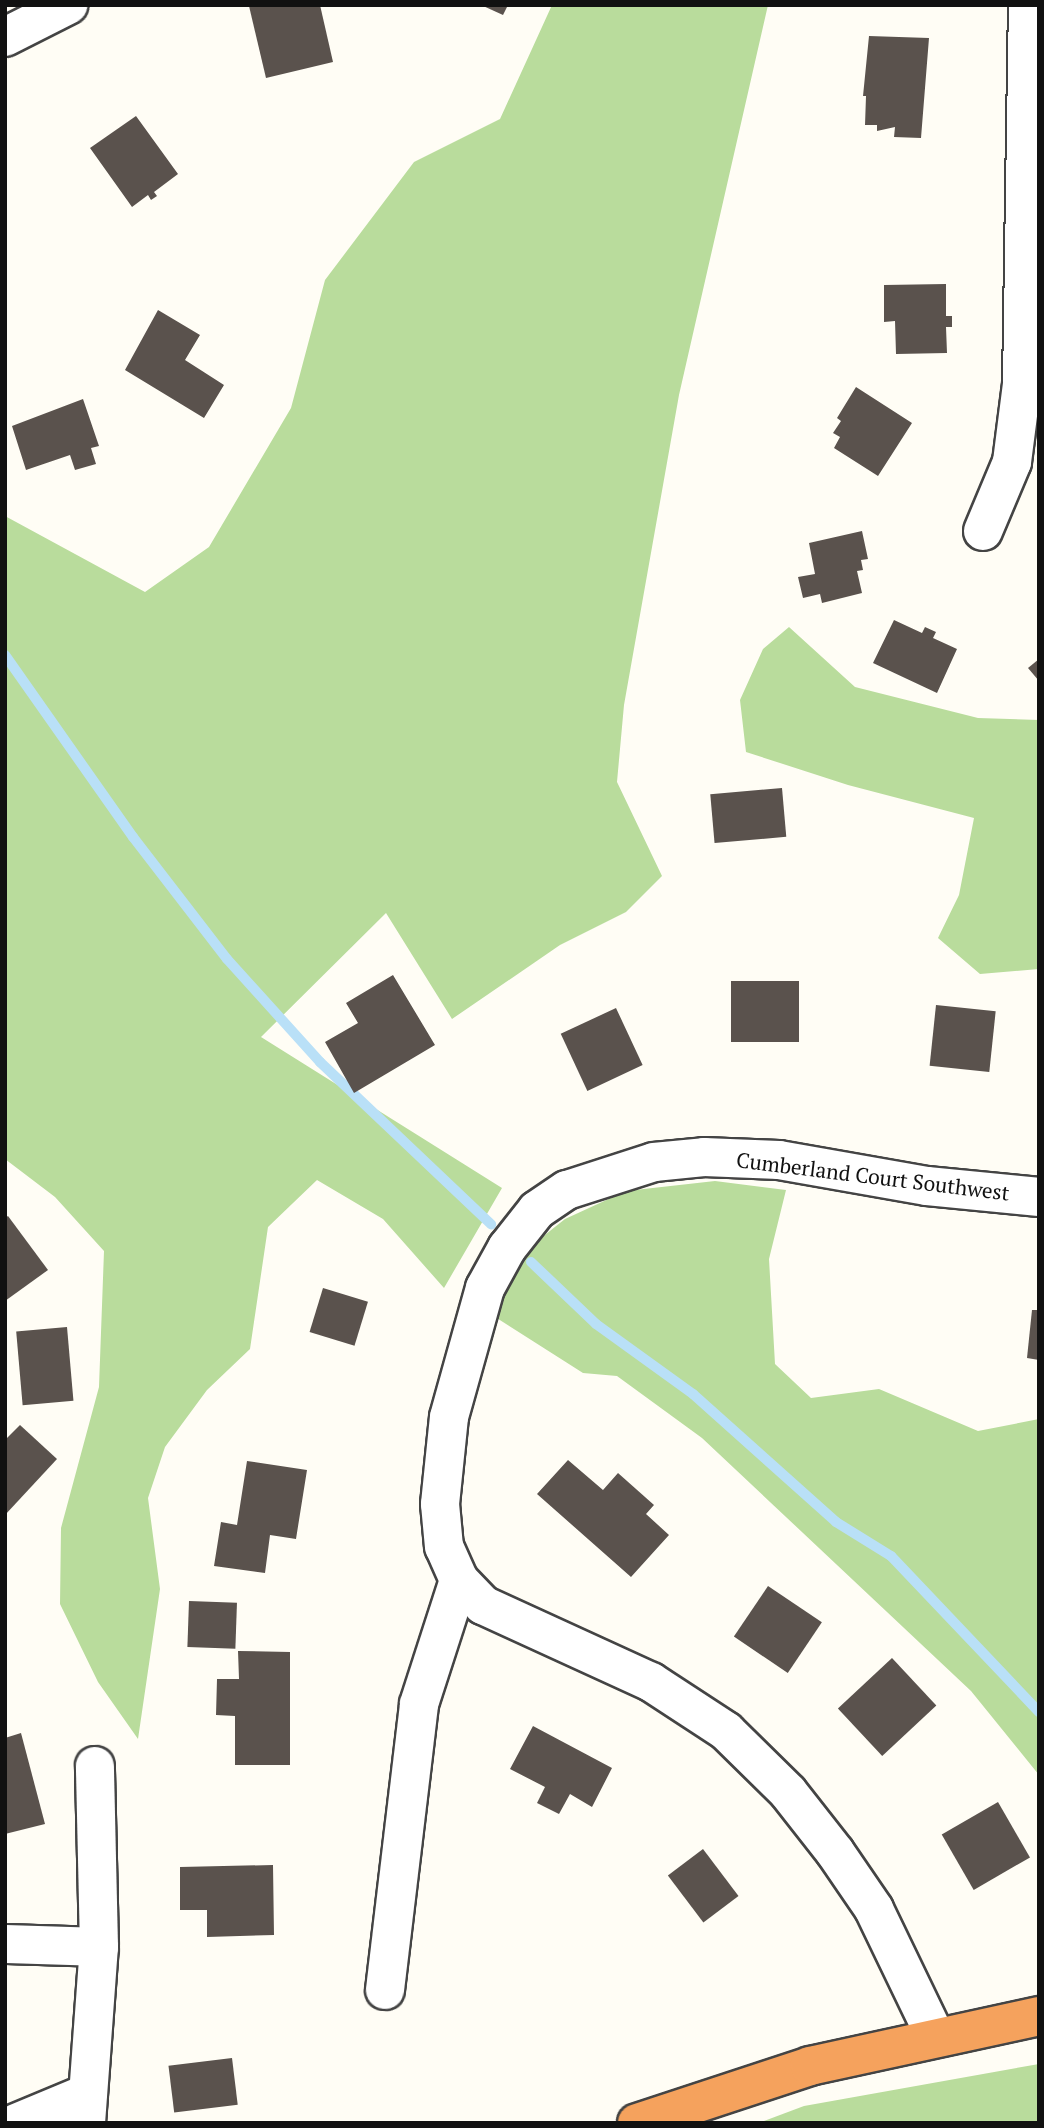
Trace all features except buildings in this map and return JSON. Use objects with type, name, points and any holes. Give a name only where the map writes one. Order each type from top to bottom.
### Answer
[{"type":"highway","points":[[637,2123],[810,2066],[1039,2017]]},
{"type":"street","points":[[5,37],[68,5]]},
{"type":"street","points":[[984,531],[1012,462],[1022,384],[1028,5]]},
{"type":"street","name":"Cumberland Court Southwest","points":[[936,2038],[874,1909],[835,1852],[788,1792],[726,1731],[651,1682],[483,1605],[459,1580],[444,1547],[440,1504],[449,1418],[485,1288],[507,1248],[537,1210],[567,1189],[654,1162],[704,1157],[779,1160],[928,1186],[1039,1197]]},
{"type":"street","points":[[385,1990],[419,1704],[459,1580]]},
{"type":"street","points":[[16,2123],[87,2108],[99,1947],[95,1766]]},
{"type":"street","points":[[5,1944],[99,1947]]},
{"type":"green space","points":[[552,5],[768,5],[679,395],[624,705],[617,782],[662,876],[626,912],[560,945],[452,1019],[386,913],[261,1037],[502,1188],[444,1288],[383,1219],[317,1180],[268,1227],[250,1349],[207,1390],[165,1447],[148,1498],[160,1589],[138,1739],[98,1682],[60,1604],[61,1528],[99,1387],[104,1251],[55,1197],[5,1159],[5,516],[145,592],[209,547],[291,408],[325,280],[414,162],[500,119]]},
{"type":"green space","points":[[789,627],[855,687],[978,718],[1039,720],[1039,969],[980,974],[938,938],[959,895],[974,818],[848,785],[746,752],[740,700],[763,649]]},
{"type":"green space","points":[[715,1181],[786,1190],[769,1259],[775,1364],[811,1398],[879,1389],[978,1431],[1039,1419],[1039,1775],[971,1691],[702,1438],[617,1376],[583,1373],[492,1315],[505,1280],[536,1242],[565,1219],[626,1191]]},
{"type":"green space","points":[[1039,2064],[1039,2123],[759,2123],[804,2106]]},
{"type":"waterway","points":[[5,655],[133,837],[227,959],[320,1062],[491,1224]]},
{"type":"waterway","points":[[531,1262],[596,1324],[693,1394],[836,1522],[891,1556],[1039,1712]]}]
